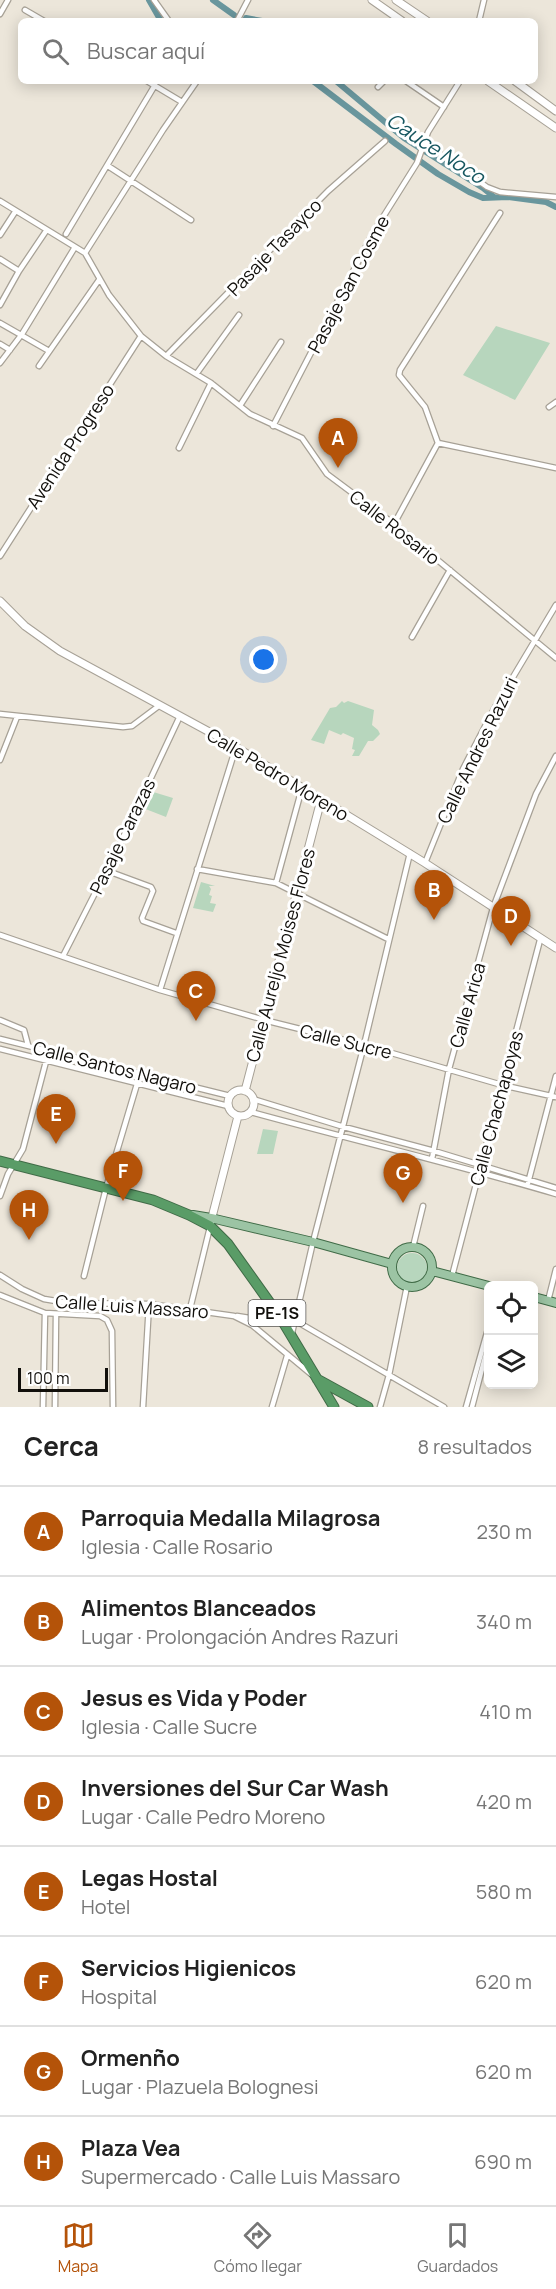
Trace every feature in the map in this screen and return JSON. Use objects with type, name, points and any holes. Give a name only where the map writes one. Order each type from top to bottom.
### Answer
[{"type":"highway","name":"PE-1S","points":[[0,1161],[153,1200],[210,1222],[284,1324],[334,1407]]},
{"type":"highway","points":[[319,1383],[356,1407]]},
{"type":"highway","points":[[319,1383],[368,1407]]},
{"type":"main road","points":[[372,0],[398,18]]},
{"type":"main road","points":[[399,1],[424,18]]},
{"type":"main road","points":[[493,84],[556,128]]},
{"type":"main road","points":[[519,84],[556,111]]},
{"type":"main road","name":"Calle Pedro Moreno","points":[[0,601],[25,626],[60,651],[236,747],[330,807],[410,854],[540,940],[556,948]]},
{"type":"main road","name":"Calle Aureljo Moises Flores","points":[[245,1091],[321,800]]},
{"type":"main road","points":[[316,820],[330,807]]},
{"type":"main road","points":[[236,1091],[245,1091],[253,1100],[251,1112],[238,1116],[232,1113],[228,1106],[230,1096],[236,1091]]},
{"type":"main road","points":[[238,1116],[210,1222],[313,1242],[392,1264]]},
{"type":"main road","points":[[413,1247],[424,1251],[432,1265],[430,1277],[420,1286],[407,1286],[397,1280],[392,1264],[394,1258],[402,1250],[413,1247]]},
{"type":"main road","points":[[432,1271],[484,1285]]},
{"type":"street","points":[[0,14],[8,0]]},
{"type":"street","points":[[154,0],[167,18]]},
{"type":"street","points":[[239,18],[248,0]]},
{"type":"street","points":[[480,18],[484,0]]},
{"type":"street","points":[[392,14],[399,1]]},
{"type":"street","points":[[25,10],[39,18]]},
{"type":"street","points":[[152,84],[182,102]]},
{"type":"street","points":[[0,201],[85,253],[195,84]]},
{"type":"street","points":[[378,87],[381,84]]},
{"type":"street","points":[[410,84],[444,107]]},
{"type":"street","name":"Pasaje San Cosme","points":[[273,426],[373,233],[417,163],[428,132],[458,84]]},
{"type":"street","points":[[66,234],[155,86]]},
{"type":"street","name":"Pasaje Tasayco","points":[[166,356],[328,191],[385,141]]},
{"type":"street","points":[[424,146],[487,187],[500,192],[556,197]]},
{"type":"street","points":[[108,166],[191,220]]},
{"type":"street","points":[[0,235],[15,212]]},
{"type":"street","points":[[394,524],[438,443],[425,407],[399,375],[400,370],[500,213]]},
{"type":"street","points":[[0,305],[19,271],[46,231]]},
{"type":"street","points":[[0,363],[22,334],[75,247]]},
{"type":"street","name":"Calle Rosario","points":[[85,253],[99,280],[141,336],[166,356],[241,404],[250,414],[302,438],[327,474],[394,524],[556,658]]},
{"type":"street","points":[[0,259],[19,271]]},
{"type":"street","points":[[39,366],[99,280]]},
{"type":"street","points":[[197,374],[239,315]]},
{"type":"street","points":[[0,323],[49,351]]},
{"type":"street","name":"Avenida Progreso","points":[[0,556],[141,336]]},
{"type":"street","points":[[241,404],[281,342]]},
{"type":"street","points":[[0,344],[10,350]]},
{"type":"street","points":[[179,448],[211,383]]},
{"type":"street","points":[[549,407],[556,402]]},
{"type":"street","points":[[438,443],[556,468]]},
{"type":"street","points":[[412,636],[450,570]]},
{"type":"street","name":"Calle Andres Razuri","points":[[424,863],[468,759],[494,709],[556,605]]},
{"type":"street","points":[[0,714],[123,727],[132,726],[160,705]]},
{"type":"street","name":"Pasaje Carazas","points":[[63,956],[118,848],[180,716]]},
{"type":"street","points":[[0,760],[17,717]]},
{"type":"street","points":[[160,990],[236,747]]},
{"type":"street","name":"Calle Arica","points":[[432,1159],[461,1018],[493,908],[536,794],[556,756]]},
{"type":"street","points":[[276,883],[302,788]]},
{"type":"street","points":[[291,1336],[410,854]]},
{"type":"street","points":[[197,869],[276,883],[388,939]]},
{"type":"street","points":[[105,870],[151,887],[153,891],[142,918],[143,921],[176,933]]},
{"type":"street","name":"Calle Sucre","points":[[0,935],[160,990],[502,1085],[554,1097]]},
{"type":"street","name":"Calle Chachapoyas","points":[[452,1276],[540,940]]},
{"type":"street","points":[[0,1020],[24,1030],[28,1046]]},
{"type":"street","name":"Calle Santos Nagaro","points":[[0,1039],[230,1096]]},
{"type":"street","name":"Calle Santos Nagaro","points":[[0,1049],[228,1106]]},
{"type":"street","points":[[0,1196],[22,1149],[49,1050]]},
{"type":"street","points":[[84,1276],[106,1188],[140,1074]]},
{"type":"street","points":[[528,1183],[554,1097],[556,1076]]},
{"type":"street","points":[[253,1100],[434,1150],[481,1165],[556,1194]]},
{"type":"street","points":[[251,1112],[341,1137],[556,1188]]},
{"type":"street","points":[[413,1247],[423,1206]]},
{"type":"street","points":[[190,1309],[210,1222]]},
{"type":"street","points":[[552,1302],[556,1269]]},
{"type":"street","name":"Calle Luis Massaro","points":[[0,1275],[44,1299],[68,1303],[149,1304],[284,1324]]},
{"type":"street","points":[[380,1407],[389,1375],[407,1286]]},
{"type":"street","points":[[0,1295],[45,1313],[100,1316],[107,1320],[112,1331],[113,1407]]},
{"type":"street","points":[[143,1407],[149,1304]]},
{"type":"street","points":[[43,1407],[45,1313]]},
{"type":"street","points":[[55,1407],[56,1314]]},
{"type":"street","name":"Calle Luis Massaro","points":[[234,1316],[252,1325],[319,1383]]},
{"type":"street","points":[[296,1321],[444,1407]]},
{"type":"street","points":[[466,1407],[487,1335]]},
{"type":"street","points":[[272,1407],[287,1356]]},
{"type":"street","points":[[472,1407],[484,1364]]},
{"type":"green space","points":[[496,326],[550,343],[515,400],[463,375]]},
{"type":"green space","points":[[342,701],[374,710],[372,725],[380,734],[373,741],[368,741],[359,756],[352,756],[355,750],[352,749],[354,738],[343,733],[341,735],[329,730],[324,744],[311,740],[330,708],[336,707]]},
{"type":"green space","points":[[150,791],[173,798],[166,817],[143,808]]},
{"type":"green space","points":[[201,882],[215,886],[209,886],[211,889],[209,895],[212,896],[210,903],[216,904],[213,912],[193,908]]},
{"type":"green space","points":[[263,1129],[278,1131],[273,1154],[257,1154]]},
{"type":"green space","points":[[412,1253],[423,1257],[427,1268],[423,1279],[412,1283],[401,1279],[397,1268],[401,1257]]},
{"type":"waterway","name":"Cauce Noco","points":[[149,0],[159,18]]},
{"type":"waterway","points":[[213,0],[234,15]]},
{"type":"waterway","name":"Cauce Noco","points":[[317,84],[438,174],[469,192],[483,198],[508,197],[546,202],[556,207]]},
{"type":"waterway","points":[[340,84],[404,138],[494,197]]},
{"type":"place","name":"Parroquia Medalla Milagrosa","points":[[338,468]]},
{"type":"place","name":"Alimentos Blanceados","points":[[434,920]]},
{"type":"place","name":"Inversiones del Sur Car Wash","points":[[511,946]]},
{"type":"place","name":"Jesus es Vida y Poder","points":[[196,1021]]},
{"type":"place","name":"Legas Hostal","points":[[56,1144]]},
{"type":"place","name":"Servicios Higienicos","points":[[123,1201]]},
{"type":"place","name":"Ormenño","points":[[403,1203]]},
{"type":"place","name":"Plaza Vea","points":[[29,1240]]}]
